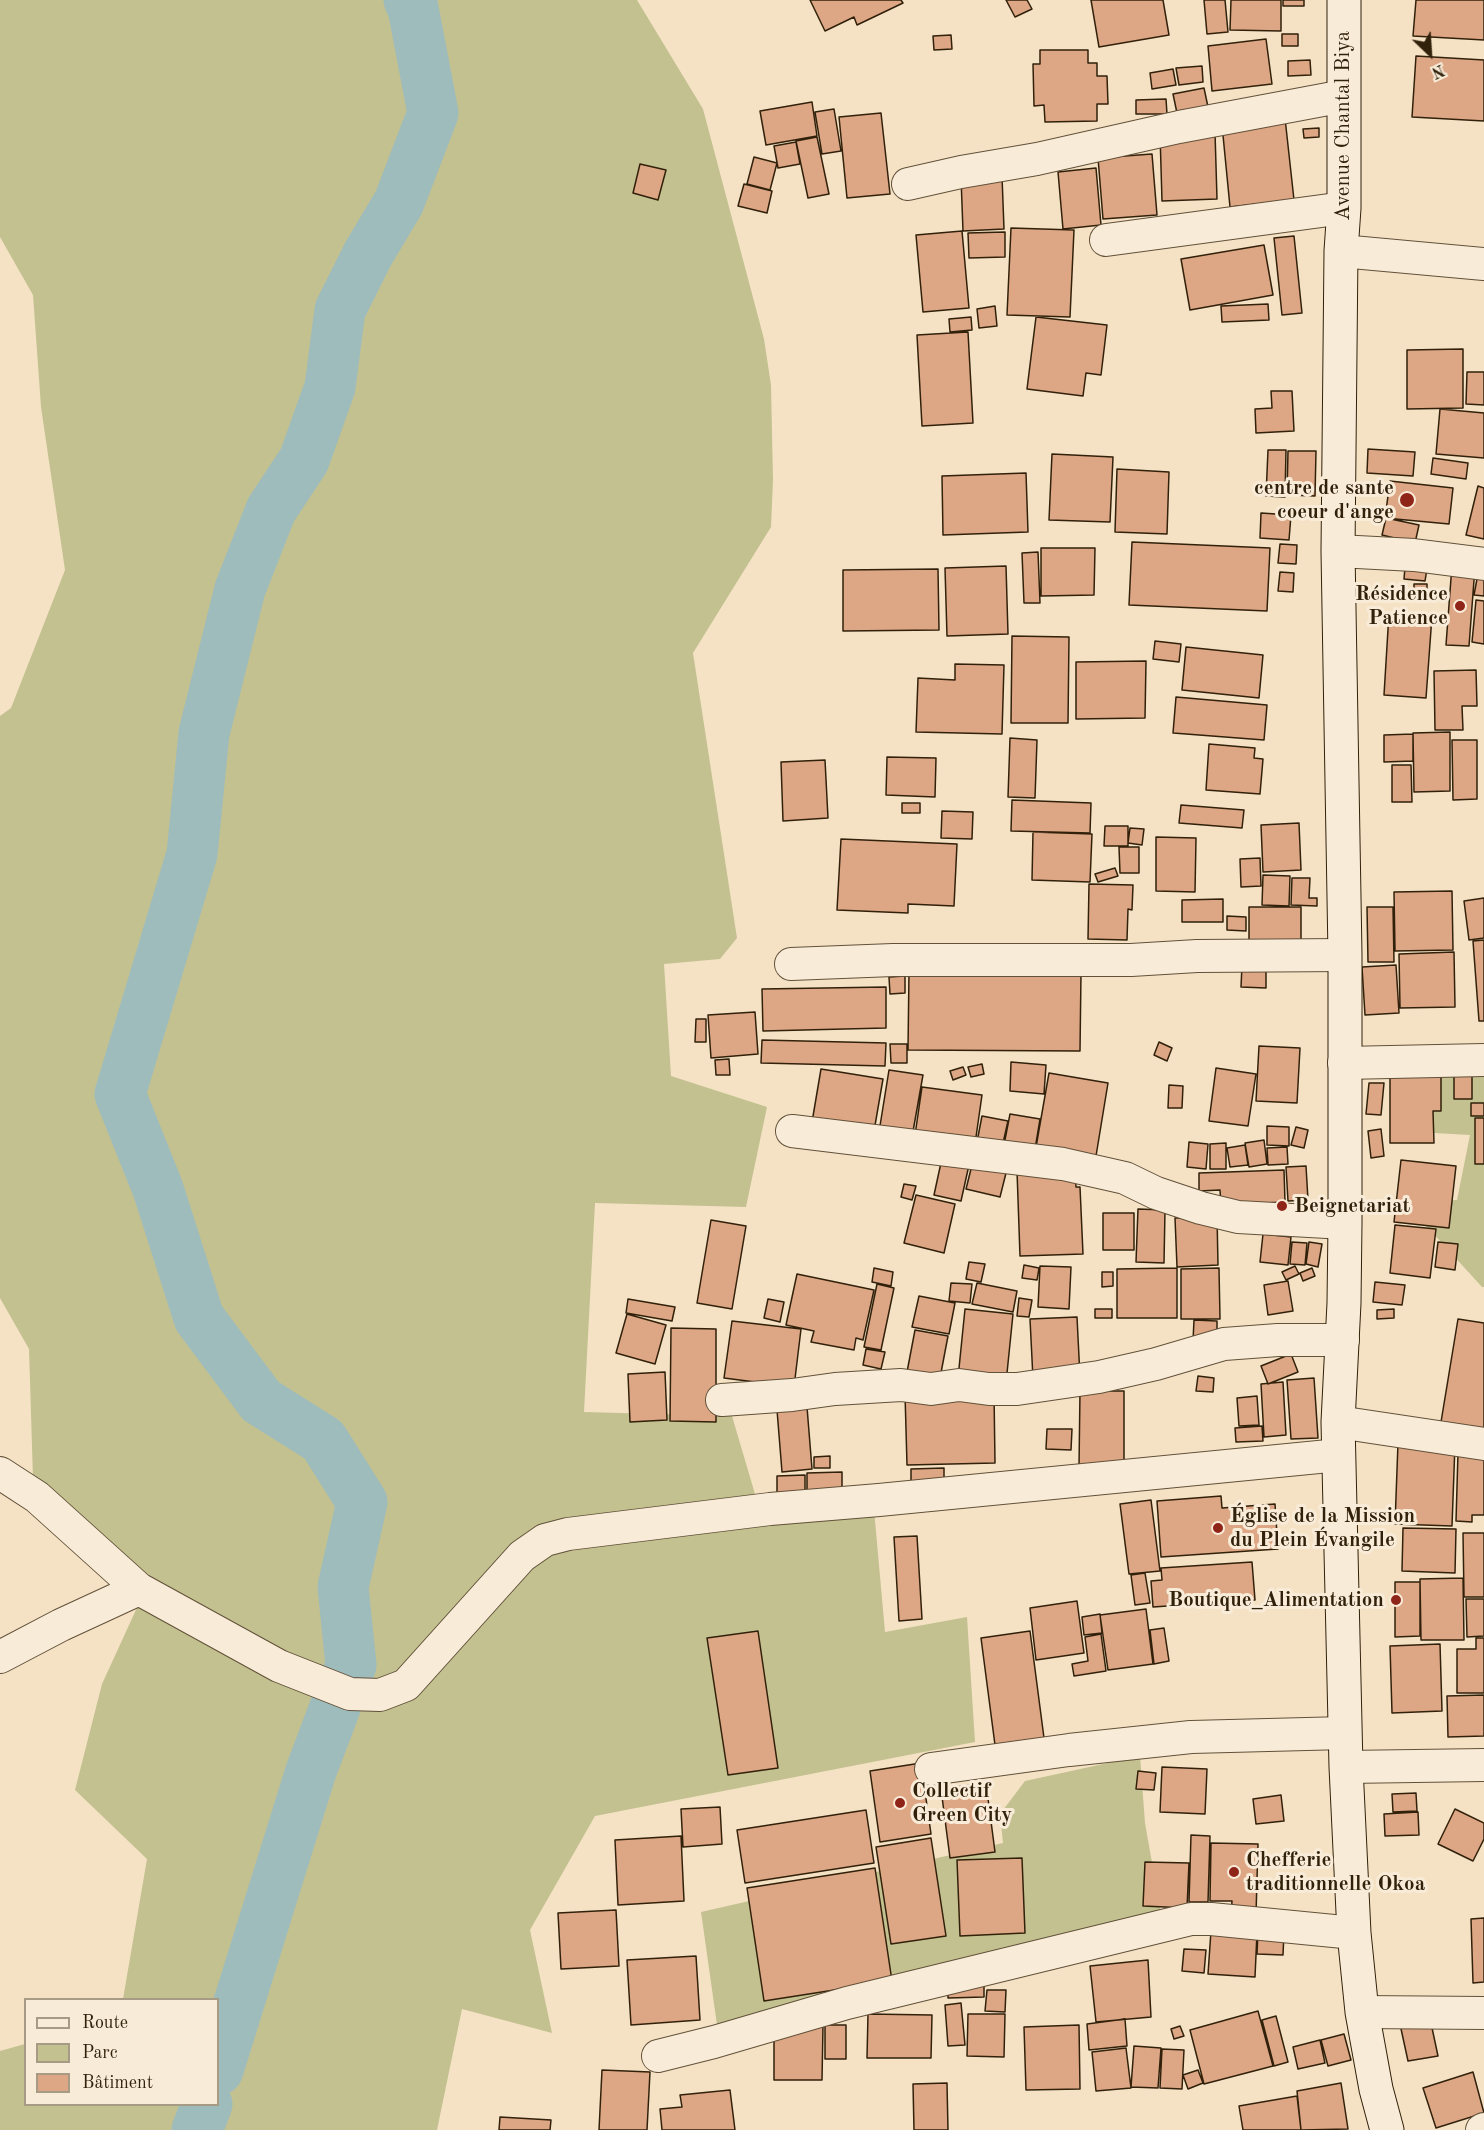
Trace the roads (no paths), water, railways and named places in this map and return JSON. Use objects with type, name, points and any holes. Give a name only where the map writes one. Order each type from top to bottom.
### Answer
[{"type":"main road","name":"Avenue Chantal Biya","points":[[1344,0],[1344,208],[1341,251],[1338,551],[1345,955],[1345,1223],[1343,1340],[1338,1422],[1346,1767],[1354,1933],[1362,2012],[1376,2089],[1387,2130]]},
{"type":"street","points":[[908,184],[1037,159],[1179,127],[1344,96]]},
{"type":"street","points":[[1106,240],[1344,208]]},
{"type":"street","points":[[1341,251],[1484,264]]},
{"type":"street","points":[[1338,551],[1414,555],[1484,564]]},
{"type":"street","points":[[791,964],[893,960],[1131,960],[1197,956],[1345,955]]},
{"type":"street","points":[[1344,1063],[1484,1060]]},
{"type":"street","points":[[792,1131],[1063,1164],[1125,1178],[1156,1193],[1201,1208],[1239,1217],[1345,1223]]},
{"type":"street","points":[[722,1400],[901,1385],[931,1389],[959,1385],[989,1389],[1017,1389],[1099,1377],[1156,1364],[1224,1344],[1278,1340],[1343,1340]]},
{"type":"street","points":[[1338,1422],[1484,1444]]},
{"type":"street","points":[[0,1473],[37,1497],[139,1589],[279,1666],[350,1694],[380,1695],[406,1685],[522,1556],[545,1540],[568,1534],[770,1509],[1339,1455]]},
{"type":"street","points":[[0,1658],[61,1625],[139,1589]]},
{"type":"street","points":[[931,1769],[1069,1750],[1191,1737],[1345,1732]]},
{"type":"street","points":[[1346,1767],[1484,1765]]},
{"type":"street","points":[[658,2056],[847,2003],[1191,1919],[1354,1933]]},
{"type":"street","points":[[1362,2012],[1484,2013]]},
{"type":"waterway","points":[[219,2067],[311,1771],[351,1665],[343,1587],[362,1502],[323,1440],[261,1401],[199,1318],[158,1189],[120,1094],[192,854],[204,733],[240,589],[271,510],[304,460],[330,387],[340,310],[368,254],[399,202],[433,113],[413,8],[409,0]]},
{"type":"waterway","points":[[197,2130],[206,2106]]},
{"type":"place","name":"centre de sante coeur d'ange","points":[[1407,500]]},
{"type":"place","name":"Résidence Patience","points":[[1460,606]]},
{"type":"place","name":"Beignetariat","points":[[1282,1206]]},
{"type":"place","name":"Église de la Mission du Plein Évangile","points":[[1218,1528]]},
{"type":"place","name":"Boutique_Alimentation","points":[[1396,1600]]},
{"type":"place","name":"Collectif Green City","points":[[900,1803]]},
{"type":"place","name":"Chefferie traditionnelle Okoa","points":[[1234,1872]]}]
